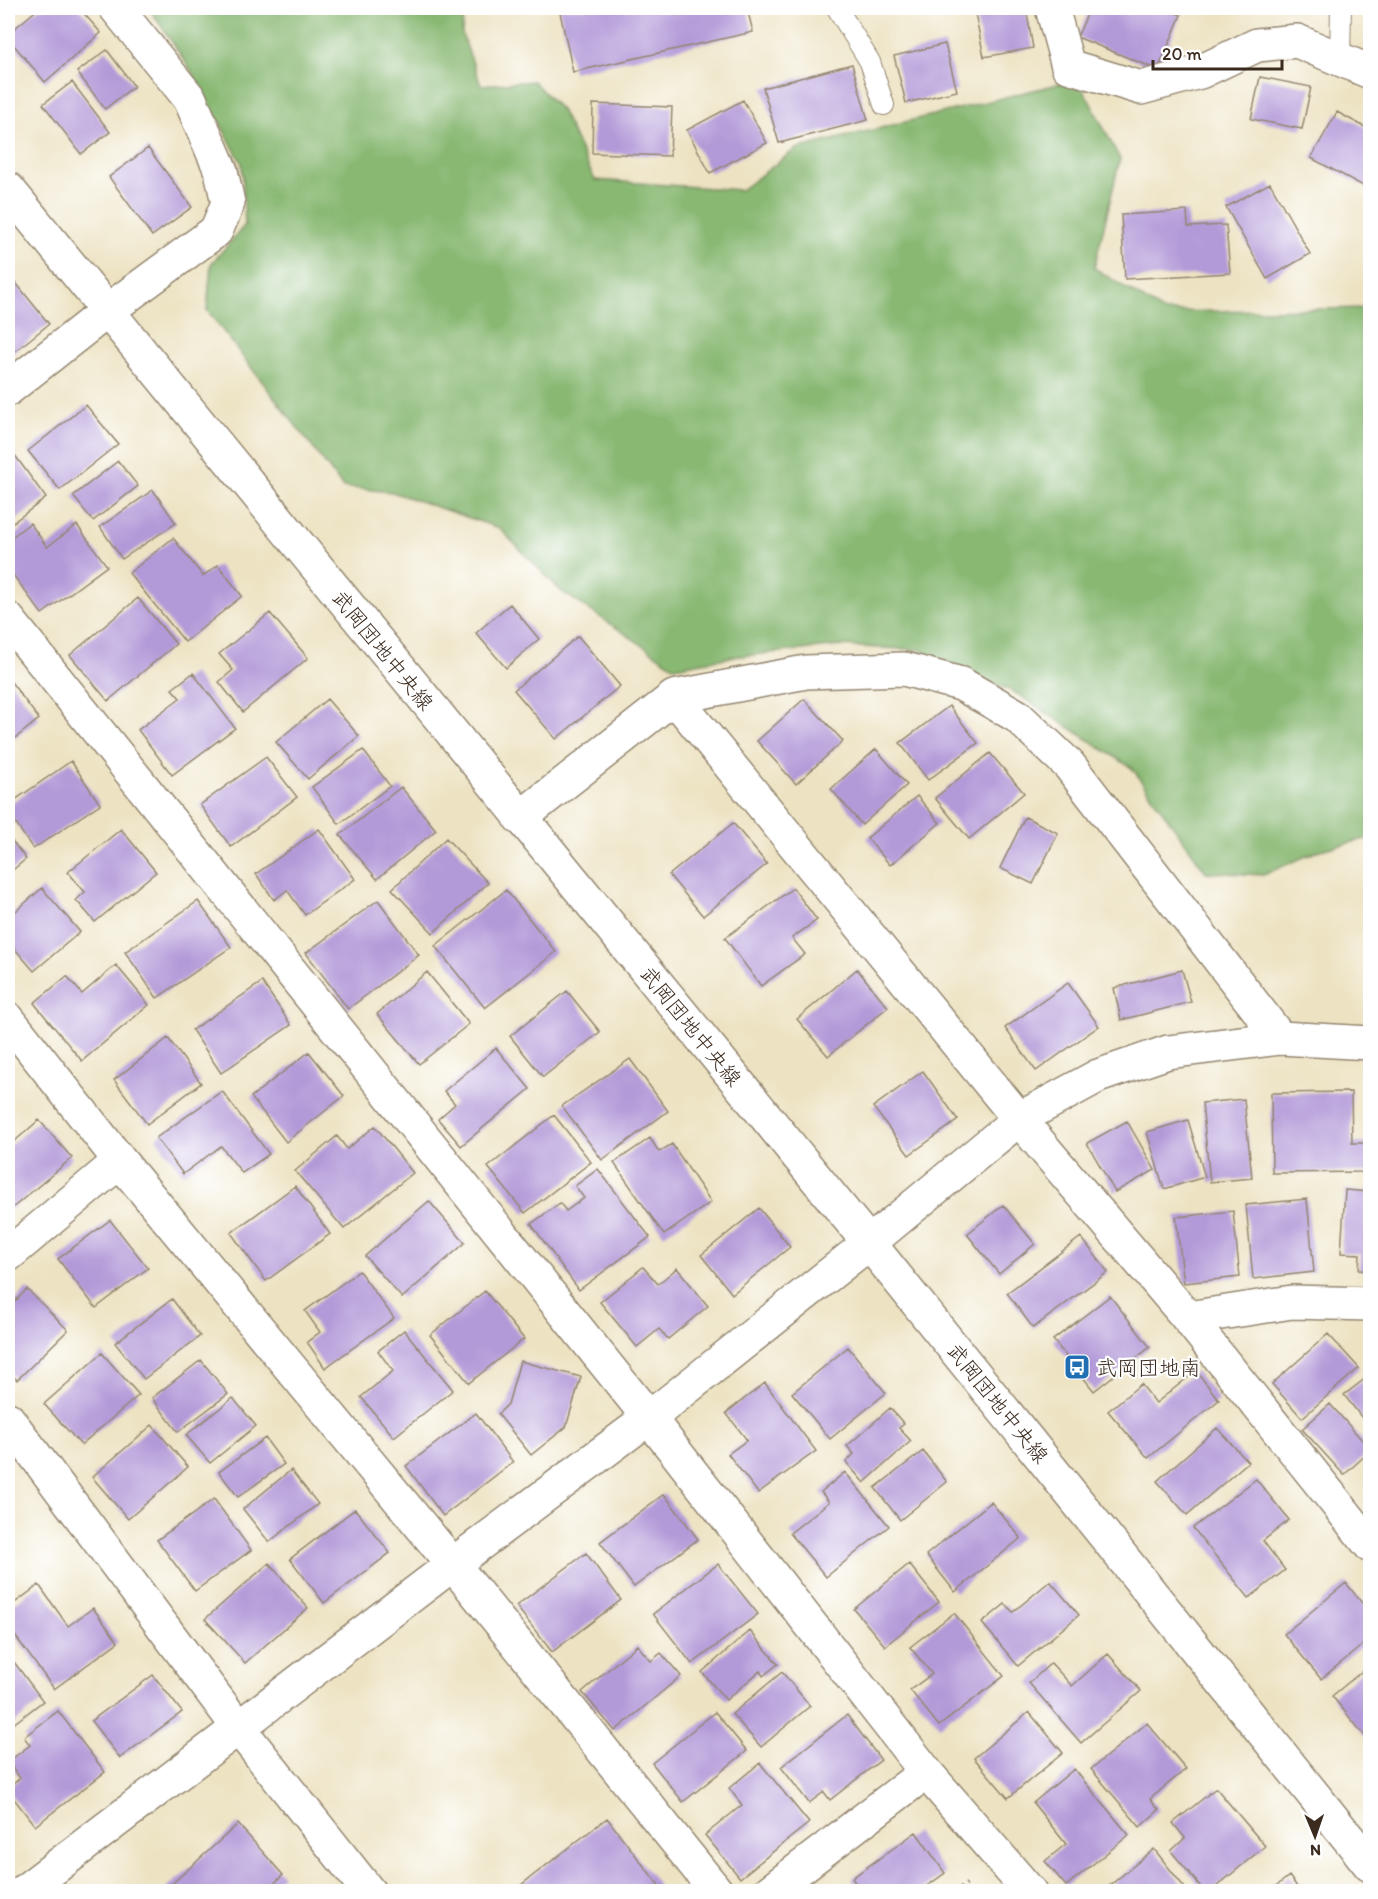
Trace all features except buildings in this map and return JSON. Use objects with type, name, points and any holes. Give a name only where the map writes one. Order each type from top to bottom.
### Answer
[{"type":"street","points":[[8,389],[107,311],[216,231],[228,203],[221,171],[190,99],[116,8]]},
{"type":"street","points":[[1052,8],[1068,66],[1141,88],[1200,72],[1257,45],[1297,40],[1371,72]]},
{"type":"street","name":"武岡団地中央線","points":[[8,189],[869,1243],[1371,1865]]},
{"type":"street","points":[[8,619],[649,1418],[926,1772],[1030,1892]]},
{"type":"street","points":[[520,818],[674,697],[806,672],[904,669],[961,684],[1017,716],[1069,765],[1280,1038]]},
{"type":"street","points":[[674,697],[1019,1119],[1188,1318],[1371,1545]]},
{"type":"street","points":[[8,1019],[120,1161],[453,1564],[717,1892]]},
{"type":"street","points":[[23,1892],[453,1564],[649,1418],[869,1243],[1019,1119],[1098,1076],[1168,1052],[1280,1038],[1371,1043]]},
{"type":"street","points":[[8,1255],[120,1161]]},
{"type":"street","points":[[1188,1318],[1292,1302],[1371,1304]]},
{"type":"street","points":[[8,1419],[238,1727],[369,1892]]},
{"type":"street","points":[[769,1892],[926,1772]]},
{"type":"street","points":[[8,1878],[18,1892]]},
{"type":"lane","points":[[837,8],[870,62],[884,105]]},
{"type":"lane","points":[[1340,59],[1341,8]]},
{"type":"green space","points":[[149,8],[464,8],[462,34],[481,85],[533,81],[561,110],[595,180],[741,190],[796,149],[1078,79],[1120,159],[1094,268],[1164,312],[1370,308],[1370,838],[1320,850],[1263,875],[1206,872],[1132,768],[1016,693],[921,650],[841,646],[731,657],[675,667],[561,591],[499,528],[392,492],[343,487],[207,310],[211,264],[245,225],[242,164],[192,72]]},
{"type":"place","name":"武岡団地南","points":[[1077,1367]]}]
